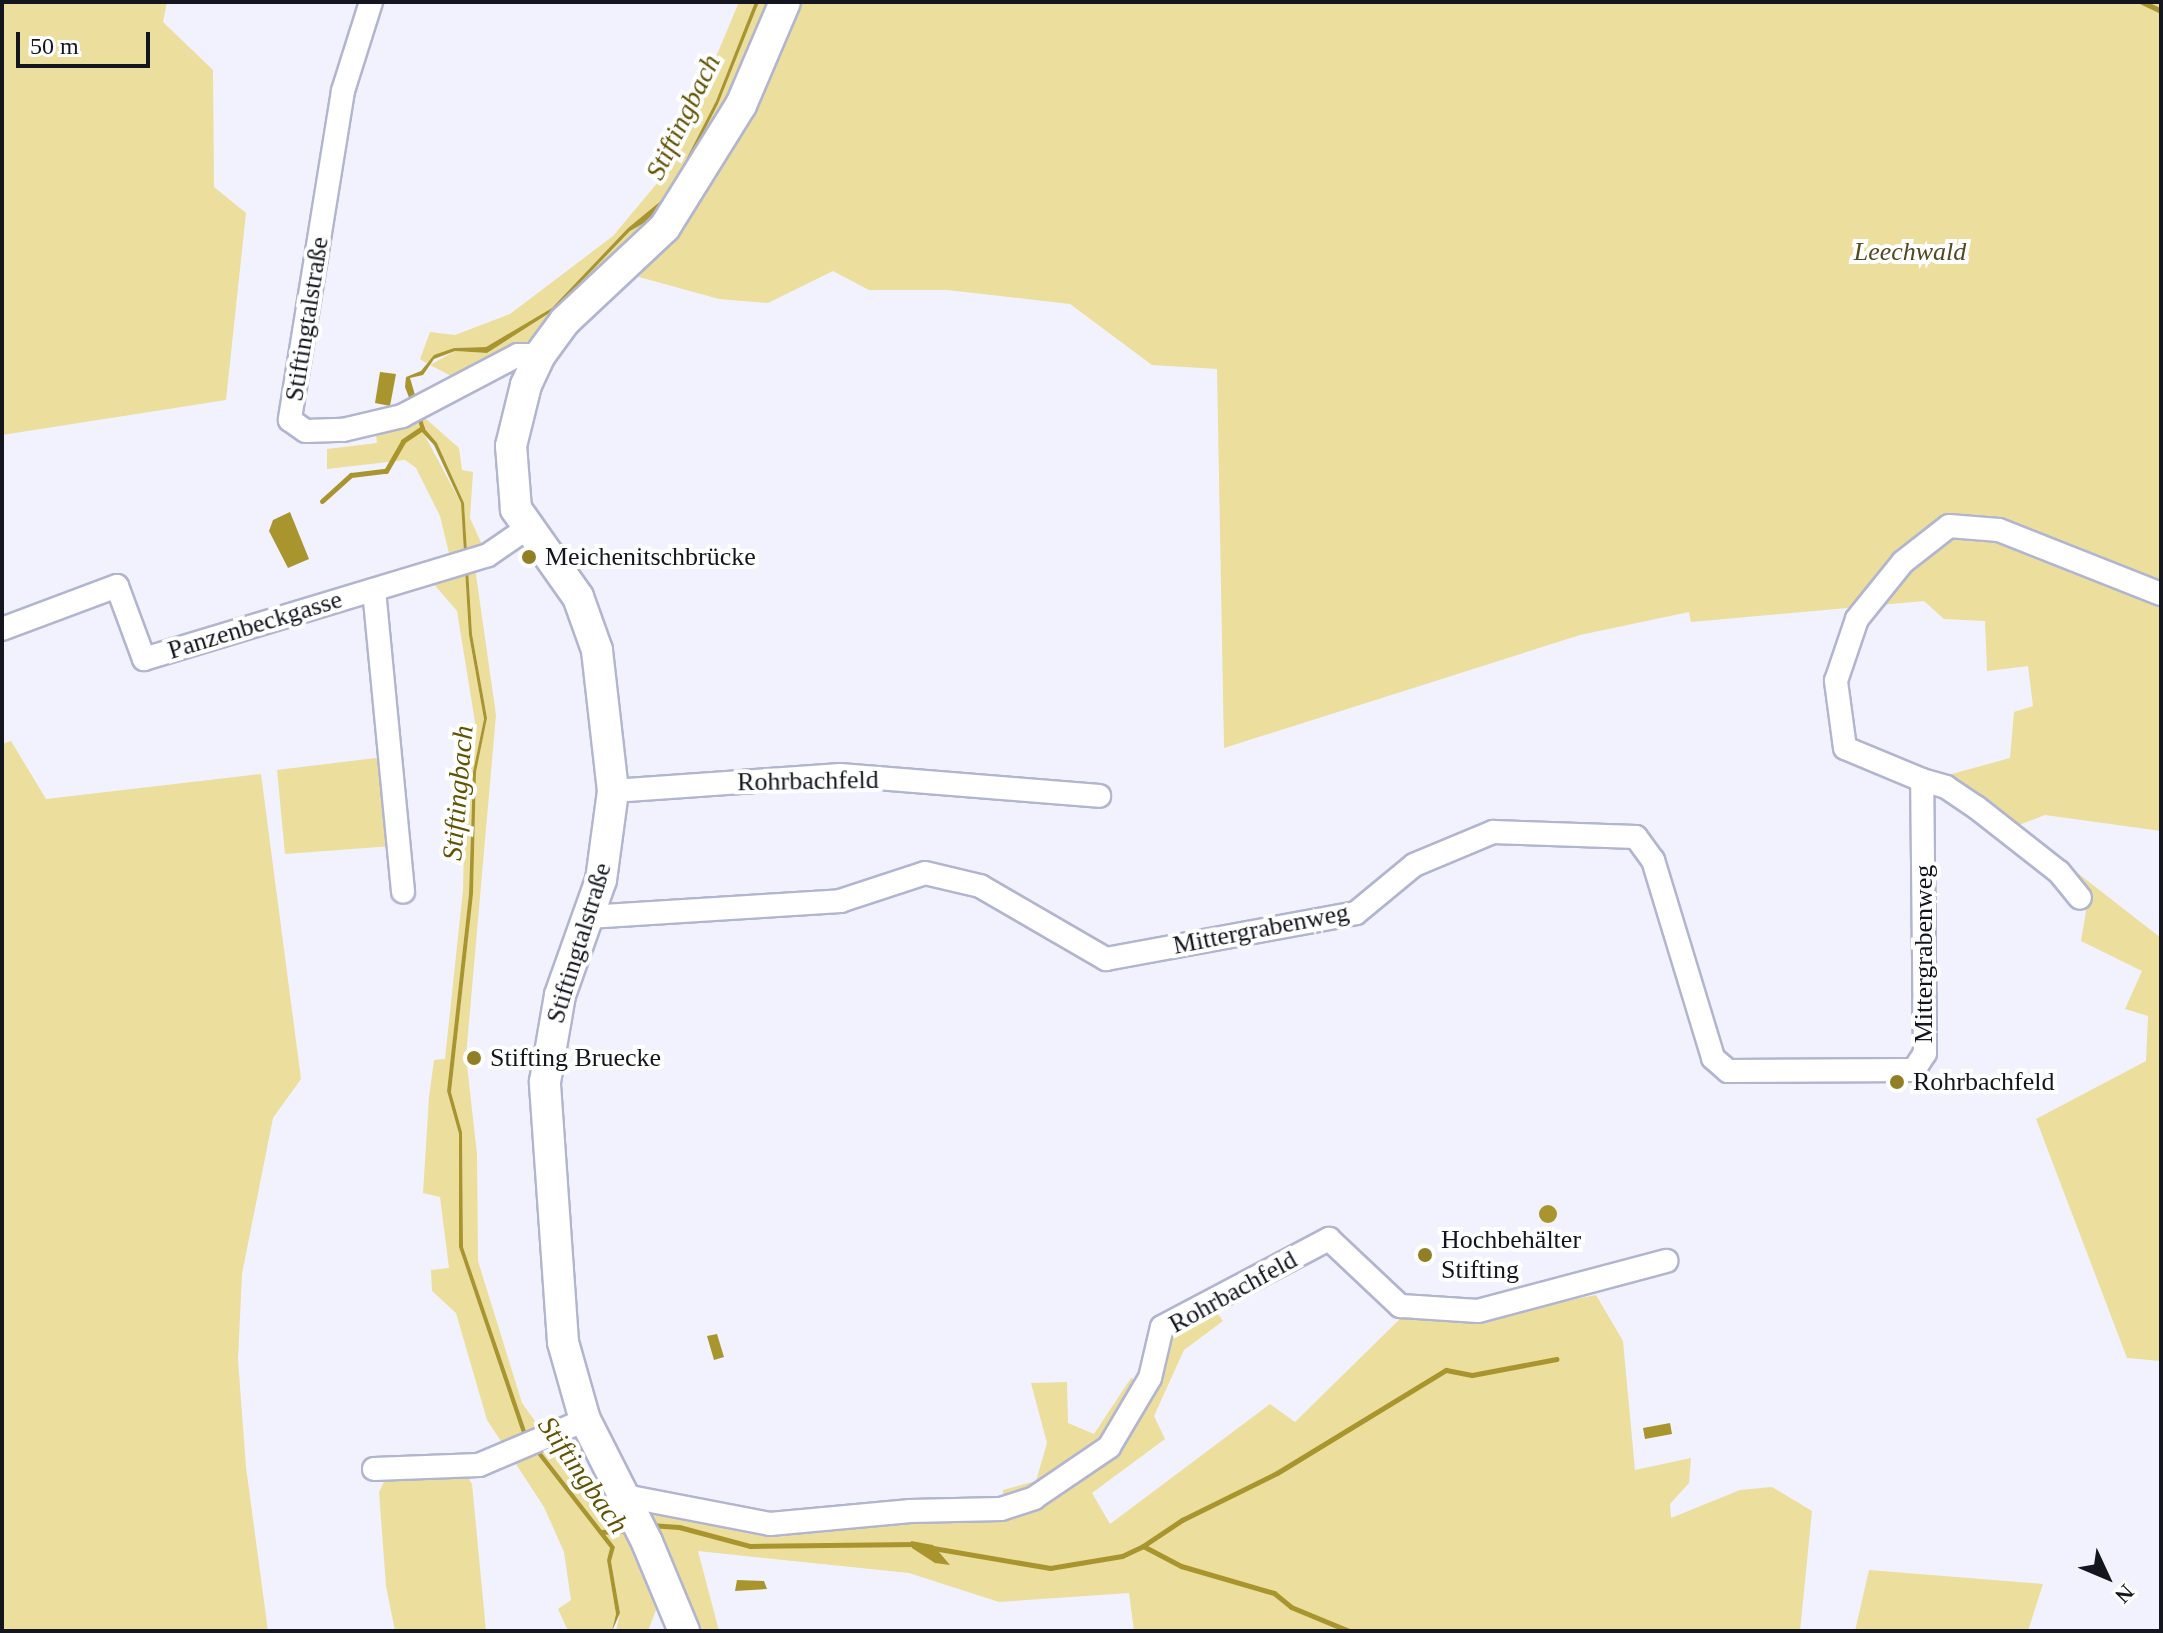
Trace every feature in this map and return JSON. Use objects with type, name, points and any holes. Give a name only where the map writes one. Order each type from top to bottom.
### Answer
[{"type":"street","name":"Stiftingtalstraße","points":[[371,2],[343,91],[290,420],[306,431],[343,430],[412,412],[518,355],[540,355]]},
{"type":"street","name":"Stiftingtalstraße","points":[[684,1631],[647,1542],[620,1495],[585,1420],[559,1309],[545,1082],[560,995],[588,917],[608,846],[613,791],[604,696],[589,626],[567,580],[526,529],[511,491],[511,446],[526,385],[540,355],[565,321],[665,227],[741,105],[785,2]]},
{"type":"street","points":[[2080,898],[2059,872],[1946,787],[1845,748],[1836,681],[1857,619],[1876,590],[1938,531],[1956,526],[1999,530],[2161,594]]},
{"type":"street","name":"Panzenbeckgasse","points":[[2,629],[117,586],[144,659],[488,555],[526,529]]},
{"type":"street","name":"Panzenbeckgasse","points":[[374,590],[403,892]]},
{"type":"street","name":"Rohrbachfeld","points":[[613,791],[840,775],[1099,796]]},
{"type":"street","name":"Mittergrabenweg","points":[[588,917],[840,901],[925,873],[980,886],[1106,959],[1356,913],[1414,865],[1493,832],[1636,837],[1653,860],[1713,1058],[1728,1071],[1914,1070],[1925,1053],[1922,780]]},
{"type":"street","name":"Rohrbachfeld","points":[[620,1495],[770,1524],[910,1511],[1001,1509],[1034,1498],[1109,1447],[1150,1378],[1162,1327],[1329,1239],[1400,1306],[1478,1311],[1666,1261]]},
{"type":"street","points":[[374,1469],[479,1465],[585,1420]]},
{"type":"green space","points":[[2,2],[167,2],[163,22],[213,70],[214,187],[246,213],[226,400],[2,435]]},
{"type":"green space","points":[[739,2],[755,2],[716,101],[668,195],[628,228],[552,308],[486,347],[454,348],[426,363],[420,359],[430,332],[455,335],[510,314],[613,236],[669,169]]},
{"type":"green space","name":"Leechwald","points":[[759,2],[2161,2],[2161,831],[2045,815],[2016,826],[1948,775],[2010,758],[2014,712],[2033,706],[2028,666],[1987,671],[1985,621],[1944,619],[1924,601],[1691,622],[1689,612],[1580,635],[1224,748],[1217,369],[1152,365],[1070,304],[947,290],[869,290],[833,271],[768,303],[719,299],[639,277],[720,169],[704,152],[662,220],[532,347],[459,380],[430,365],[455,351],[487,353],[554,310],[630,231],[653,218],[670,196],[718,104]]},
{"type":"green space","points":[[425,418],[459,448],[462,470],[473,472],[470,518],[484,549],[473,554],[496,715],[466,1056],[477,1154],[478,1261],[522,1403],[590,1497],[610,1509],[1005,1520],[1003,1490],[1036,1481],[1047,1443],[1031,1383],[1067,1382],[1068,1423],[1094,1434],[1131,1378],[1154,1388],[1171,1336],[1213,1307],[1223,1321],[1184,1350],[1154,1416],[1165,1439],[1092,1493],[1110,1524],[1270,1404],[1295,1422],[1405,1314],[1474,1320],[1596,1295],[1623,1341],[1635,1470],[1691,1458],[1689,1483],[1670,1504],[1671,1518],[1740,1490],[1772,1487],[1812,1511],[1800,1631],[1134,1631],[1129,1593],[999,1602],[909,1573],[698,1551],[719,1631],[695,1631],[664,1554],[640,1565],[656,1610],[648,1631],[616,1631],[620,1613],[611,1560],[615,1547],[527,1434],[463,1247],[462,1132],[451,1092],[473,894],[476,772],[487,718],[472,634],[464,503],[437,443],[425,429],[421,420]]},
{"type":"green space","points":[[417,421],[461,503],[469,635],[484,719],[473,772],[469,894],[447,1091],[459,1134],[459,1247],[523,1436],[610,1548],[607,1560],[616,1614],[612,1631],[568,1631],[558,1609],[571,1600],[564,1552],[544,1507],[487,1420],[456,1313],[432,1291],[431,1270],[449,1268],[440,1197],[423,1193],[429,1097],[434,1060],[445,1059],[463,890],[466,759],[475,722],[457,611],[432,582],[454,574],[440,516],[416,468],[405,460],[327,469],[327,449],[377,443],[376,435]]},
{"type":"green space","points":[[11,741],[46,799],[261,774],[301,1079],[273,1118],[242,1274],[238,1360],[246,1467],[268,1631],[2,1631],[2,744]]},
{"type":"green space","points":[[384,757],[392,846],[285,854],[277,770]]},
{"type":"green space","points":[[2075,871],[2161,938],[2161,1361],[2127,1358],[2036,1119],[2146,1061],[2148,1016],[2125,1009],[2142,971],[2081,941],[2088,899],[2066,876]]},
{"type":"green space","points":[[466,1474],[472,1484],[486,1631],[395,1631],[386,1586],[379,1492],[384,1482],[415,1475]]},
{"type":"green space","points":[[1869,1570],[2043,1584],[2028,1631],[1855,1631]]},
{"type":"shaded area","name":"Stiftingbach","points":[[755,2],[759,2],[718,104],[670,197],[653,218],[630,231],[554,310],[487,353],[455,351],[434,359],[423,375],[410,378],[425,429],[437,443],[464,503],[472,634],[487,718],[476,772],[473,894],[451,1092],[462,1132],[463,1247],[527,1434],[615,1547],[611,1561],[620,1613],[612,1631],[616,1614],[607,1560],[610,1548],[523,1436],[459,1247],[459,1134],[447,1091],[469,894],[473,772],[484,719],[469,635],[461,503],[434,445],[422,432],[405,387],[406,377],[421,371],[434,355],[454,348],[486,347],[552,308],[628,228],[668,195],[716,101]]},
{"type":"shaded area","points":[[380,372],[396,374],[390,406],[375,403]]},
{"type":"shaded area","points":[[290,512],[309,559],[288,568],[269,531],[273,520]]},
{"type":"shaded area","points":[[1548,1205],[1557,1214],[1548,1223],[1539,1214]]},
{"type":"shaded area","points":[[717,1334],[724,1357],[714,1360],[707,1336]]},
{"type":"shaded area","points":[[1670,1423],[1672,1434],[1645,1439],[1643,1428]]},
{"type":"shaded area","points":[[911,1541],[933,1545],[950,1565],[935,1563],[912,1548]]},
{"type":"shaded area","points":[[737,1580],[764,1581],[767,1589],[735,1591]]},
{"type":"waterway","points":[[2142,2],[2161,11]]},
{"type":"waterway","points":[[322,501],[351,475],[386,471],[403,441],[422,428]]},
{"type":"waterway","points":[[1143,1546],[1182,1520],[1277,1473],[1446,1370],[1472,1375],[1557,1359]]},
{"type":"waterway","points":[[649,1525],[679,1527],[750,1546],[916,1544]]},
{"type":"waterway","points":[[601,1532],[627,1530]]},
{"type":"waterway","points":[[933,1548],[1050,1568],[1122,1556],[1143,1546],[1181,1566],[1274,1593],[1291,1607],[1349,1631]]},
{"type":"place","name":"Meichenitschbrücke","points":[[529,557]]},
{"type":"place","name":"Stifting Bruecke","points":[[474,1058]]},
{"type":"place","name":"Rohrbachfeld","points":[[1897,1082]]},
{"type":"place","name":"Hochbehälter Stifting","points":[[1425,1255]]}]
